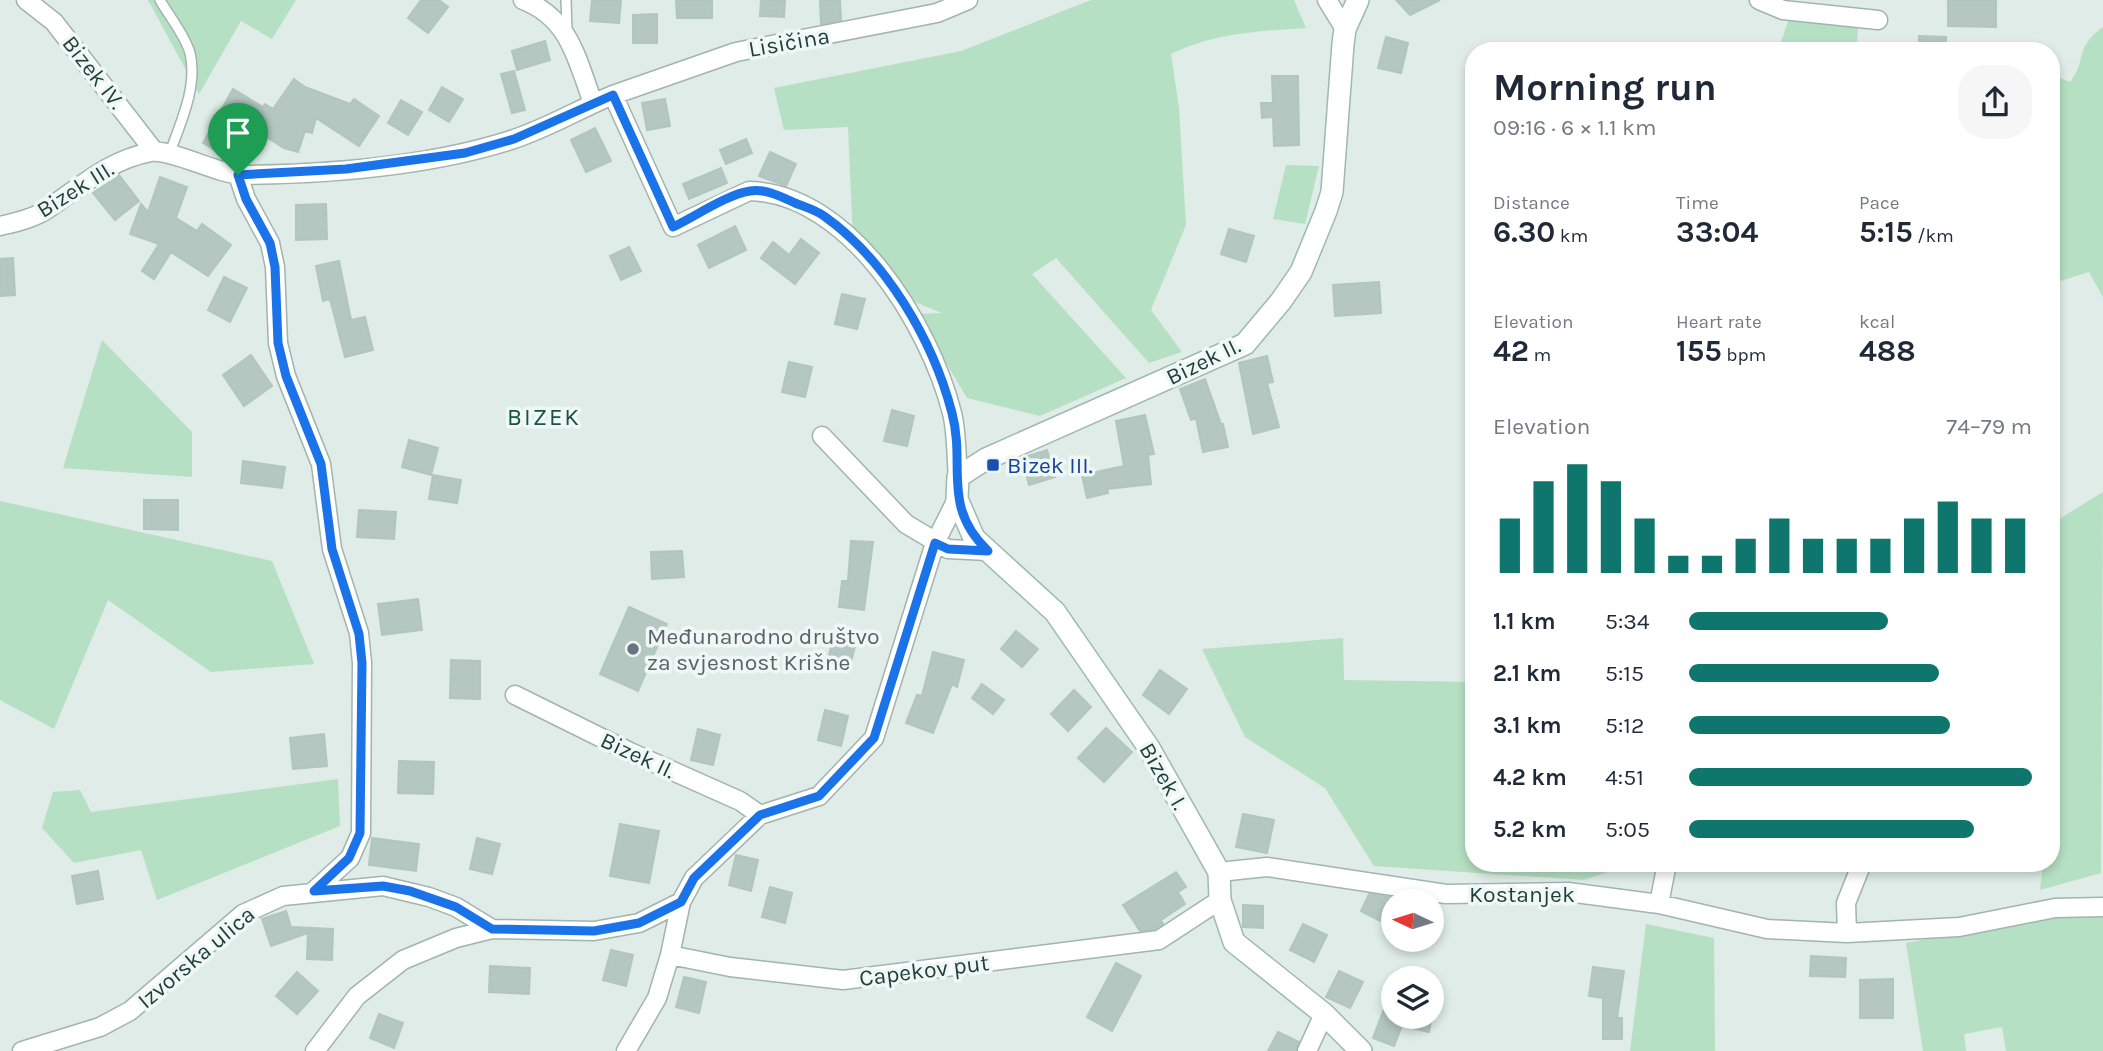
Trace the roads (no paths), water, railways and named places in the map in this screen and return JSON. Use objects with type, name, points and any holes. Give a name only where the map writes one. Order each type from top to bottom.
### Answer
[{"type":"street","name":"Bizek IV.","points":[[26,0],[54,22],[161,153]]},
{"type":"street","points":[[523,0],[540,6],[567,33],[593,103]]},
{"type":"street","name":"Lisičina","points":[[613,95],[736,52],[937,13],[968,0]]},
{"type":"street","points":[[1327,0],[1345,29]]},
{"type":"street","name":"Bizek II.","points":[[958,477],[986,459],[1245,344],[1301,272],[1326,211],[1332,192],[1345,29],[1358,0]]},
{"type":"street","points":[[1759,0],[1783,9],[1878,20]]},
{"type":"street","points":[[161,153],[238,175],[346,169],[465,153],[514,139],[613,95],[673,227],[749,191],[762,191],[822,215],[863,249],[891,282],[938,371],[953,415],[957,499],[935,543],[874,738],[819,796],[760,815],[694,878],[681,902],[670,955],[657,998],[626,1051]]},
{"type":"street","name":"Bizek III.","points":[[0,226],[48,209],[93,174],[113,164],[161,153]]},
{"type":"street","points":[[238,175],[246,199],[270,243],[275,267],[278,343],[286,376],[325,477],[332,549],[359,634],[360,833],[349,858],[314,891]]},
{"type":"street","points":[[822,436],[906,524],[948,549],[988,551]]},
{"type":"street","name":"Bizek I.","points":[[957,499],[974,538],[1055,612],[1149,748],[1219,872],[1220,900],[1234,942],[1324,1014],[1362,1051]]},
{"type":"street","name":"Bizek II.","points":[[515,695],[630,752],[740,801],[760,815]]},
{"type":"street","name":"Kostanjek","points":[[1219,872],[1267,867],[1446,894],[1568,892],[1659,904],[1767,929],[1847,933],[1959,927],[2055,908],[2103,908]]},
{"type":"street","points":[[1659,904],[1665,872]]},
{"type":"street","points":[[1847,933],[1846,903],[1858,872]]},
{"type":"street","name":"Izvorska ulica","points":[[22,1051],[100,1027],[130,1011],[243,914],[283,896],[383,886],[410,891],[456,907],[492,929]]},
{"type":"street","name":"Capekov put","points":[[670,955],[730,967],[843,980],[1159,940],[1220,900]]},
{"type":"street","points":[[315,1051],[357,996],[403,960],[456,938],[492,929],[594,931],[639,923],[681,902]]},
{"type":"street","points":[[1307,1051],[1324,1014]]},
{"type":"lane","points":[[160,0],[190,51],[191,66],[187,103],[161,153]]},
{"type":"lane","points":[[566,0],[567,33]]},
{"type":"place","name":"Bizek III.","points":[[993,465]]},
{"type":"place","name":"Međunarodno društvo za svjesnost Krišne","points":[[633,649]]},
{"type":"district","name":"BIZEK","points":[[544,417]]}]
